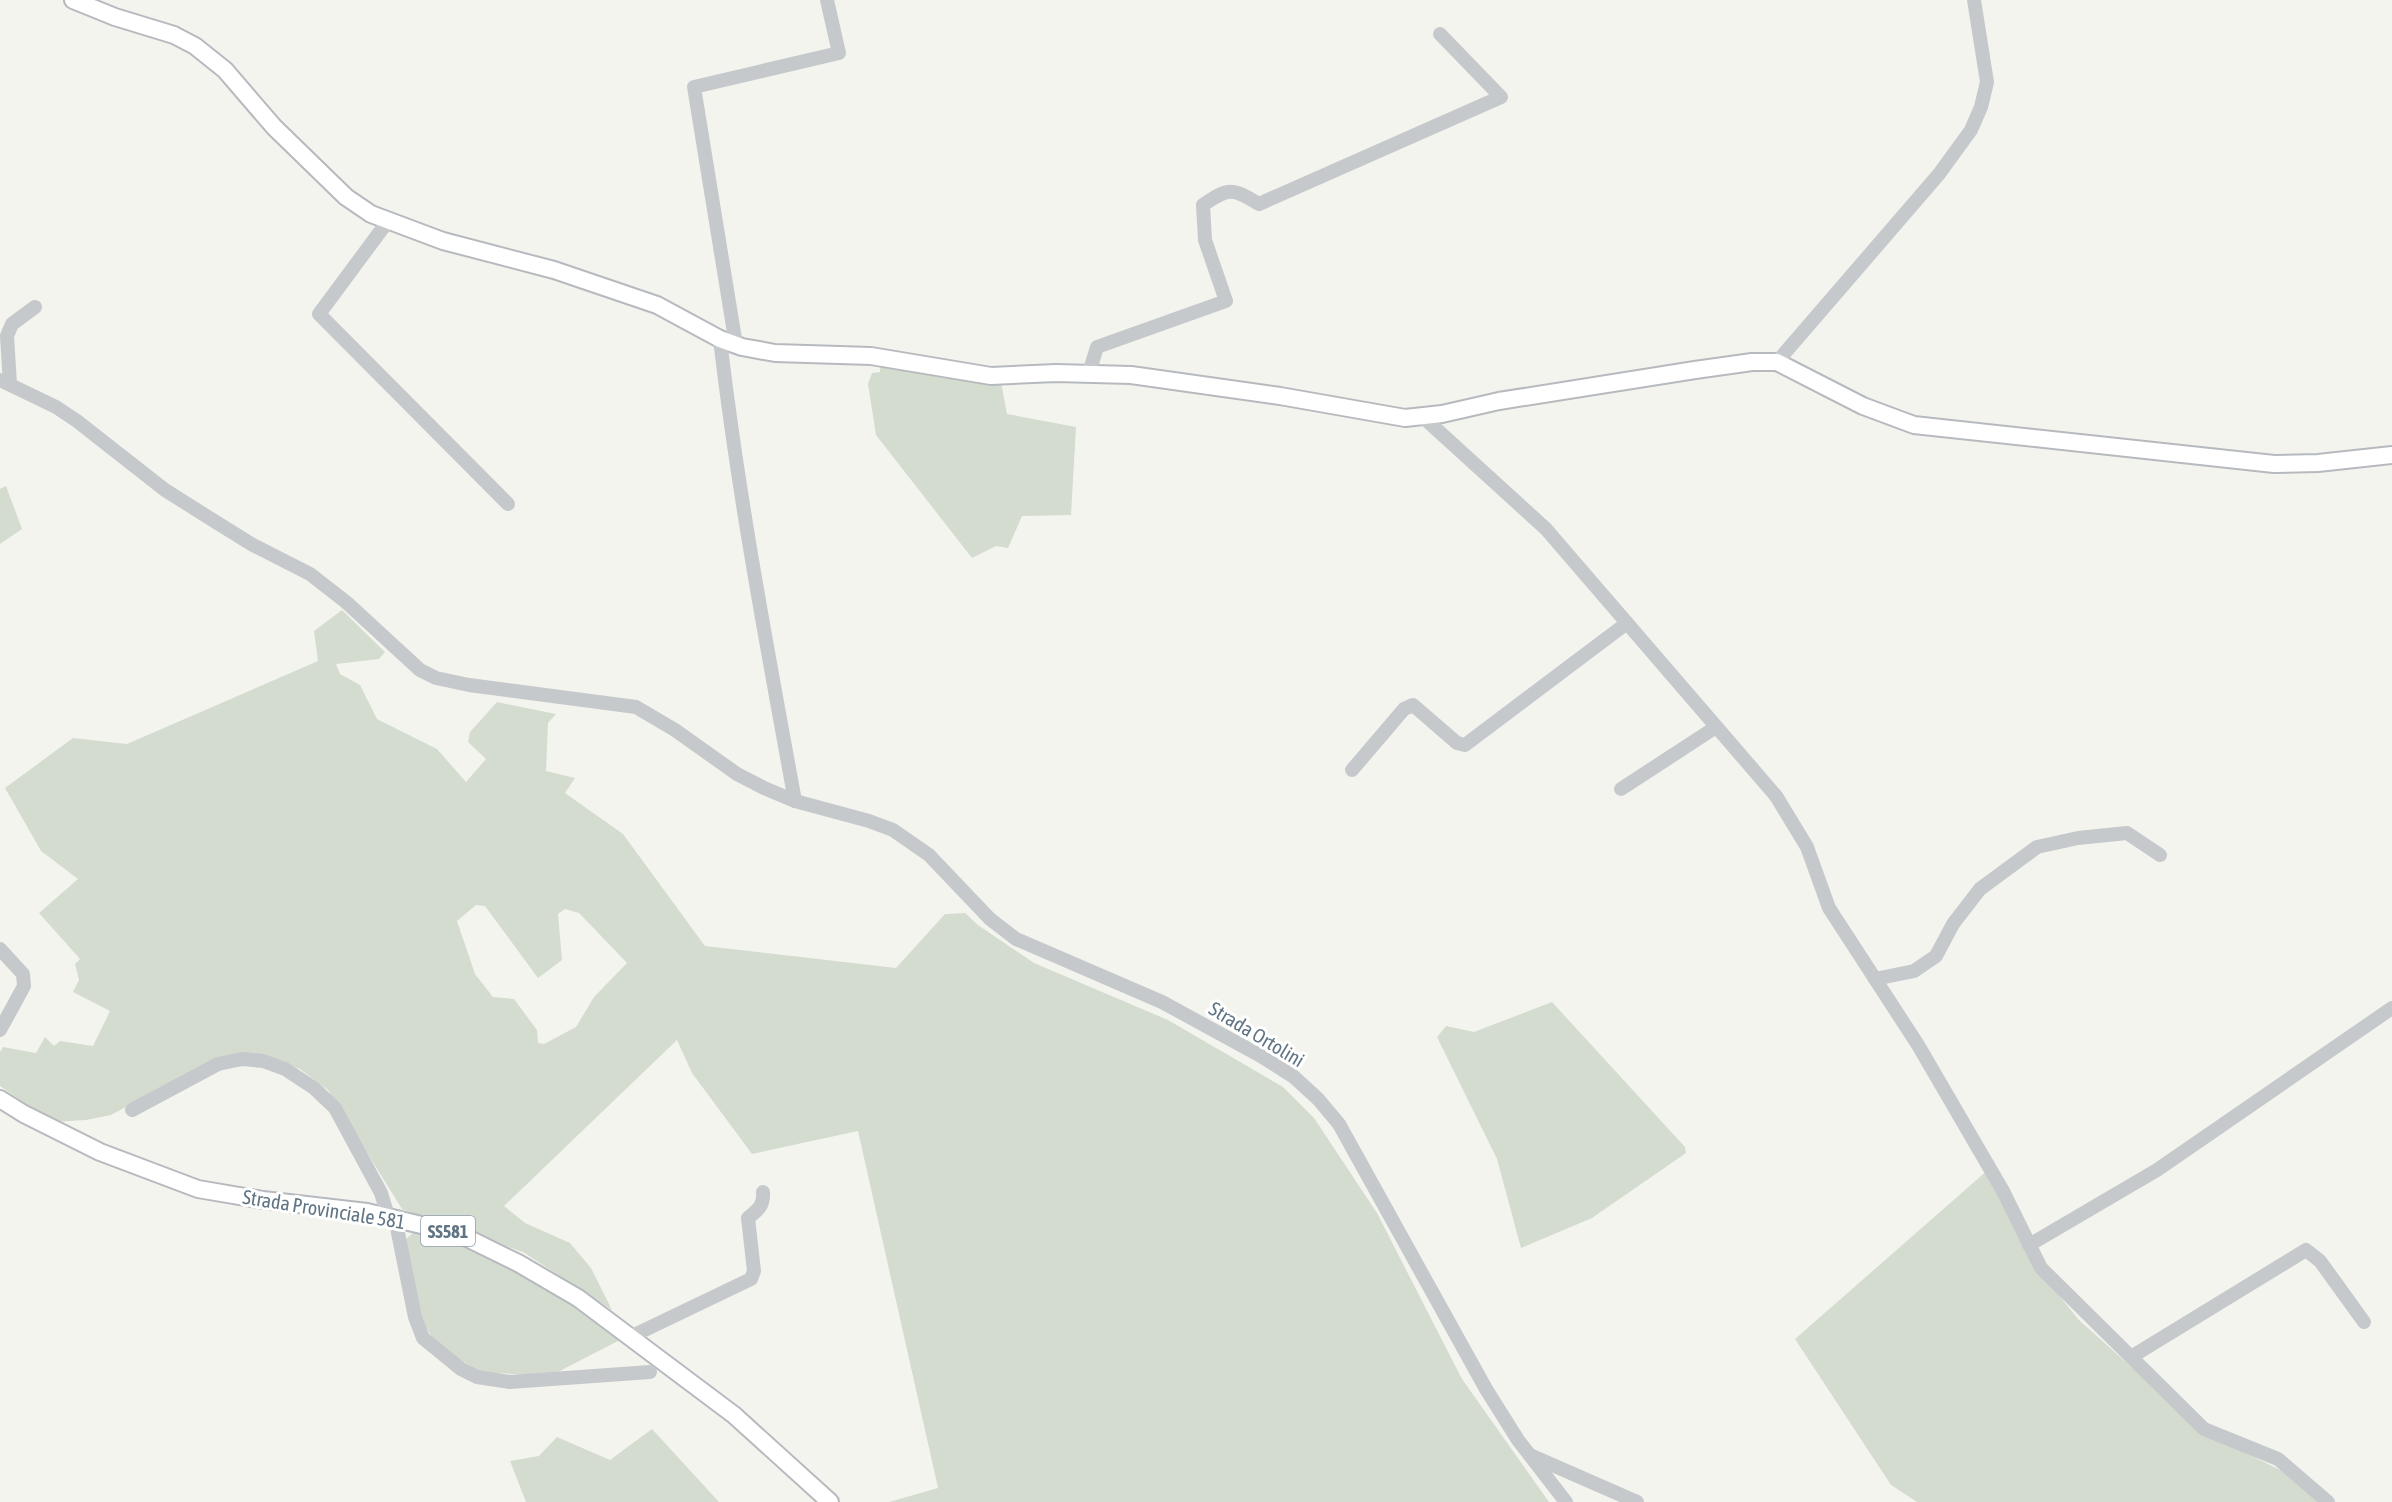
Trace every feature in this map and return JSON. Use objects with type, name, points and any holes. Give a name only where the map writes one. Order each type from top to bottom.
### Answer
[{"type":"main road","points":[[74,0],[115,17],[174,35],[195,46],[225,70],[274,127],[346,197],[371,214],[443,241],[554,270],[657,305],[720,339],[736,345],[775,353],[871,356],[991,376],[1089,373],[1198,384],[1405,418],[1423,417],[1499,401],[1752,362],[1777,362],[1863,406],[1914,425],[2274,464],[2318,463],[2392,455]]},
{"type":"main road","name":"Strada Provinciale 581","points":[[0,1099],[24,1114],[100,1152],[198,1189],[392,1217],[459,1234],[518,1263],[578,1298],[734,1415],[830,1502]]},
{"type":"street","points":[[736,345],[694,87],[839,54],[827,0]]},
{"type":"street","points":[[1777,362],[1939,174],[1971,130],[1981,107],[1987,82],[1974,0]]},
{"type":"street","points":[[1089,373],[1097,347],[1226,301],[1205,240],[1203,205],[1223,191],[1235,190],[1259,204],[1501,97],[1440,34]]},
{"type":"street","points":[[388,221],[319,314],[508,504]]},
{"type":"street","points":[[5,382],[7,336],[12,324],[35,307]]},
{"type":"street","points":[[720,339],[747,530],[795,801]]},
{"type":"street","name":"Strada Ortolini","points":[[5,382],[77,421],[165,490],[253,545],[310,574],[346,602],[420,670],[436,678],[469,686],[636,708],[675,730],[737,774],[795,801],[869,821],[904,836],[929,855],[990,919],[1016,939],[1162,1002],[1294,1077],[1318,1099],[1339,1124],[1486,1389],[1518,1440],[1566,1502]]},
{"type":"street","points":[[1423,417],[1546,529],[1776,796],[1807,847],[1829,908],[1918,1045],[2002,1191],[2041,1268],[2204,1429],[2278,1459],[2328,1502]]},
{"type":"street","points":[[1352,770],[1404,709],[1413,705],[1457,743],[1465,745],[1627,623]]},
{"type":"street","points":[[1621,789],[1716,727]]},
{"type":"street","points":[[1875,979],[1914,971],[1936,956],[1953,924],[1980,889],[2037,847],[2078,838],[2127,833],[2160,855]]},
{"type":"street","points":[[0,949],[25,979],[24,986],[0,1030]]},
{"type":"street","points":[[2030,1245],[2157,1170],[2392,1008]]},
{"type":"street","points":[[132,1110],[218,1064],[242,1059],[263,1061],[285,1069],[314,1088],[335,1108],[381,1193],[392,1217],[415,1317],[423,1338],[461,1369],[477,1377],[510,1382],[650,1372]]},
{"type":"street","points":[[630,1337],[751,1279],[754,1271],[748,1218],[761,1207],[764,1201],[763,1192]]},
{"type":"street","points":[[2132,1358],[2306,1250],[2320,1261],[2364,1322]]},
{"type":"street","points":[[1530,1455],[1637,1502]]},
{"type":"shaded area","points":[[880,363],[1001,382],[1007,414],[1076,427],[1071,515],[1022,516],[1008,548],[996,546],[972,558],[876,435],[868,384],[872,373],[880,372]]},
{"type":"shaded area","points":[[6,486],[22,529],[0,544],[0,489]]},
{"type":"shaded area","points":[[342,610],[385,652],[379,659],[336,664],[340,674],[360,685],[377,719],[437,749],[466,782],[486,759],[468,742],[470,732],[497,702],[556,714],[548,723],[546,771],[575,778],[565,793],[623,834],[705,946],[896,968],[945,914],[965,913],[978,925],[1034,963],[1168,1020],[1283,1087],[1314,1118],[1377,1213],[1462,1379],[1549,1502],[889,1502],[938,1488],[858,1131],[752,1154],[692,1073],[677,1040],[504,1206],[525,1223],[570,1243],[591,1268],[612,1310],[523,1252],[402,1209],[328,1090],[300,1069],[260,1054],[220,1057],[111,1115],[86,1120],[53,1122],[0,1086],[0,1052],[3,1047],[36,1053],[45,1037],[54,1046],[60,1041],[93,1046],[110,1011],[73,992],[79,980],[75,964],[80,959],[39,913],[78,879],[41,851],[5,788],[73,738],[127,744],[318,661],[314,631]],"holes":[[[476,905],[485,906],[538,978],[562,960],[558,914],[565,909],[579,913],[627,963],[594,997],[576,1027],[544,1044],[538,1043],[537,1030],[514,999],[493,997],[475,974],[457,921]]]},
{"type":"shaded area","points":[[1552,1002],[1685,1147],[1686,1153],[1592,1218],[1521,1248],[1497,1159],[1437,1037],[1446,1026],[1474,1032]]},
{"type":"shaded area","points":[[1989,1169],[2036,1267],[2079,1320],[2204,1432],[2298,1479],[2322,1502],[1917,1502],[1891,1485],[1795,1339]]},
{"type":"shaded area","points":[[414,1232],[489,1255],[558,1291],[620,1340],[550,1376],[479,1372],[435,1343],[421,1318],[406,1239]]},
{"type":"shaded area","points":[[652,1429],[719,1502],[526,1502],[510,1461],[539,1456],[557,1437],[610,1460]]}]
